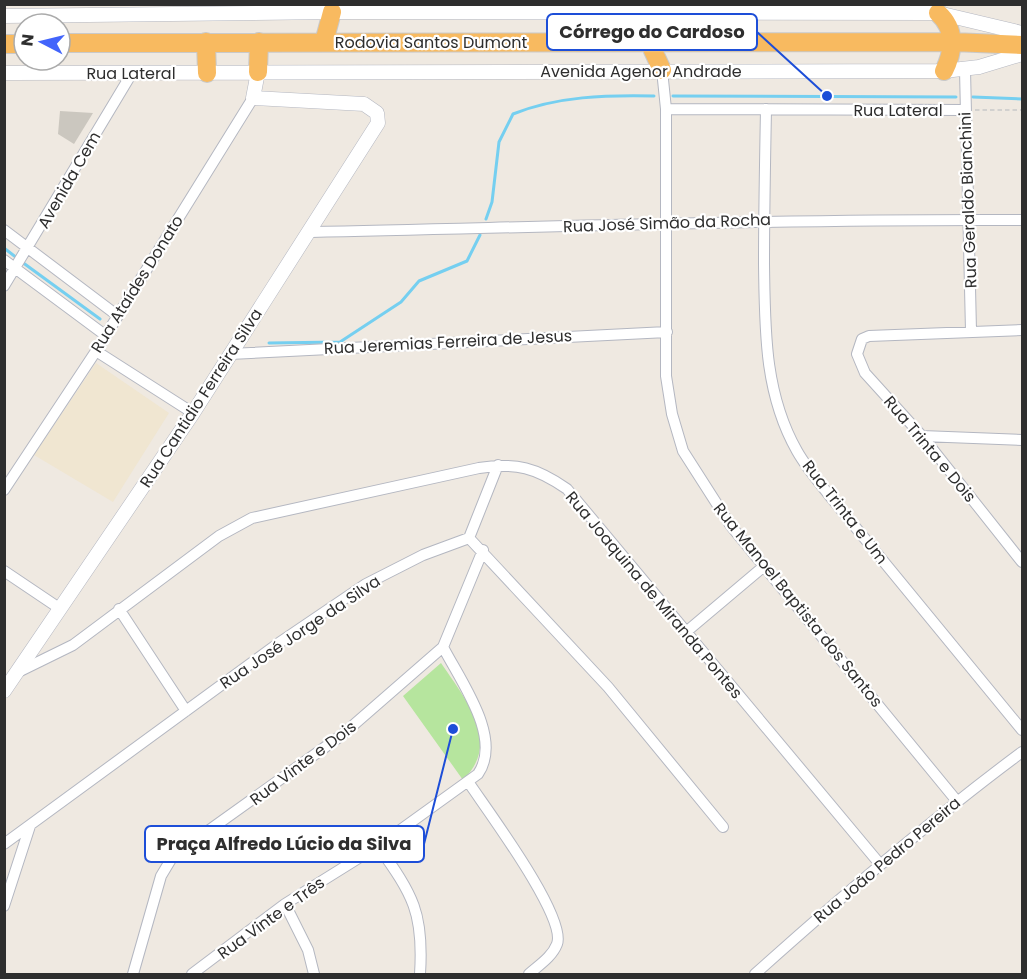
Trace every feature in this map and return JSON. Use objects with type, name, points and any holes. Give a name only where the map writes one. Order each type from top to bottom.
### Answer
[{"type":"highway","points":[[324,42],[332,12]]},
{"type":"highway","points":[[939,13],[949,26],[952,42],[944,71]]},
{"type":"highway","points":[[206,42],[207,73]]},
{"type":"highway","points":[[258,72],[259,42]]},
{"type":"highway","points":[[650,42],[662,70]]},
{"type":"highway","name":"Rodovia Santos Dumont","points":[[72,44],[952,42],[1022,44]]},
{"type":"street","points":[[4,16],[332,12],[939,13],[1022,44]]},
{"type":"street","name":"Avenida Agenor Andrade","points":[[258,72],[944,71],[965,70],[1022,44]]},
{"type":"street","name":"Rua Manoel Baptista dos Santos","points":[[662,70],[666,109],[664,224],[668,395],[683,452],[731,526],[763,567],[956,800]]},
{"type":"street","name":"Rua Geraldo Bianchini","points":[[965,70],[971,331]]},
{"type":"street","name":"Rua Lateral","points":[[4,73],[258,72]]},
{"type":"street","name":"Rua Ataídes Donato","points":[[4,490],[96,351],[253,98],[258,72]]},
{"type":"street","name":"Avenida Cem","points":[[4,286],[29,249],[132,73]]},
{"type":"street","name":"Rua Cantidio Ferreira Silva","points":[[4,691],[58,608],[194,413],[311,232],[378,123],[377,113],[364,104],[253,98]]},
{"type":"street","name":"Rua Lateral","points":[[666,109],[965,110]]},
{"type":"street","name":"Rua Trinta e Um","points":[[766,109],[764,220],[766,359],[783,419],[797,451],[829,495],[1023,730]]},
{"type":"street","name":"Rua José Simão da Rocha","points":[[311,232],[764,220],[864,222],[1023,220]]},
{"type":"street","points":[[4,230],[118,316]]},
{"type":"street","points":[[4,260],[105,335]]},
{"type":"street","points":[[971,331],[1023,330]]},
{"type":"street","name":"Rua Trinta e Dois","points":[[971,331],[869,336],[862,339],[856,354],[862,367],[922,436],[1022,560]]},
{"type":"street","name":"Rua Jeremias Ferreira de Jesus","points":[[230,354],[667,332]]},
{"type":"street","points":[[96,351],[194,413]]},
{"type":"street","points":[[922,436],[1023,440]]},
{"type":"street","points":[[498,465],[469,538],[483,550],[608,687],[723,827]]},
{"type":"street","name":"Rua Joaquina de Miranda Pontes","points":[[16,673],[73,645],[219,536],[252,518],[498,465],[532,468],[567,489],[879,863]]},
{"type":"street","name":"Rua José Jorge da Silva","points":[[4,844],[186,711],[366,584],[423,555],[469,538]]},
{"type":"street","name":"Rua Vinte e Dois","points":[[133,975],[161,876],[173,856],[342,735],[443,647],[483,550]]},
{"type":"street","points":[[686,632],[763,567]]},
{"type":"street","points":[[4,571],[58,608]]},
{"type":"street","points":[[119,609],[186,711]]},
{"type":"street","name":"Rua Vinte e Três","points":[[192,975],[285,904],[378,846],[469,783],[483,767],[487,758],[487,738],[443,647]]},
{"type":"street","name":"Rua João Pedro Pereira","points":[[755,975],[879,863],[956,800],[1023,752]]},
{"type":"street","points":[[469,783],[554,915],[558,929],[558,942],[551,954],[529,975]]},
{"type":"street","points":[[4,906],[30,826]]},
{"type":"street","points":[[378,846],[412,898],[420,922],[420,975]]},
{"type":"street","points":[[285,904],[308,950],[314,975]]},
{"type":"path","name":"Rua Lateral","points":[[965,110],[1023,110]]},
{"type":"shaded area","points":[[96,363],[169,413],[113,502],[34,455]]},
{"type":"green space","points":[[441,663],[469,706],[480,736],[480,751],[474,766],[463,780],[403,696]]},
{"type":"building","points":[[60,111],[93,113],[74,144],[58,134]]},
{"type":"waterway","points":[[486,219],[492,202],[499,142],[513,114],[565,100],[654,96]]},
{"type":"waterway","points":[[673,96],[956,97]]},
{"type":"waterway","points":[[973,97],[1022,99]]},
{"type":"waterway","points":[[269,343],[340,342],[401,302],[419,281],[467,261],[480,235]]},
{"type":"waterway","points":[[4,248],[17,258]]},
{"type":"waterway","points":[[22,262],[100,319]]},
{"type":"place","name":"Córrego do Cardoso","points":[[827,96]]},
{"type":"place","name":"Praça Alfredo Lúcio da Silva","points":[[453,729]]}]
